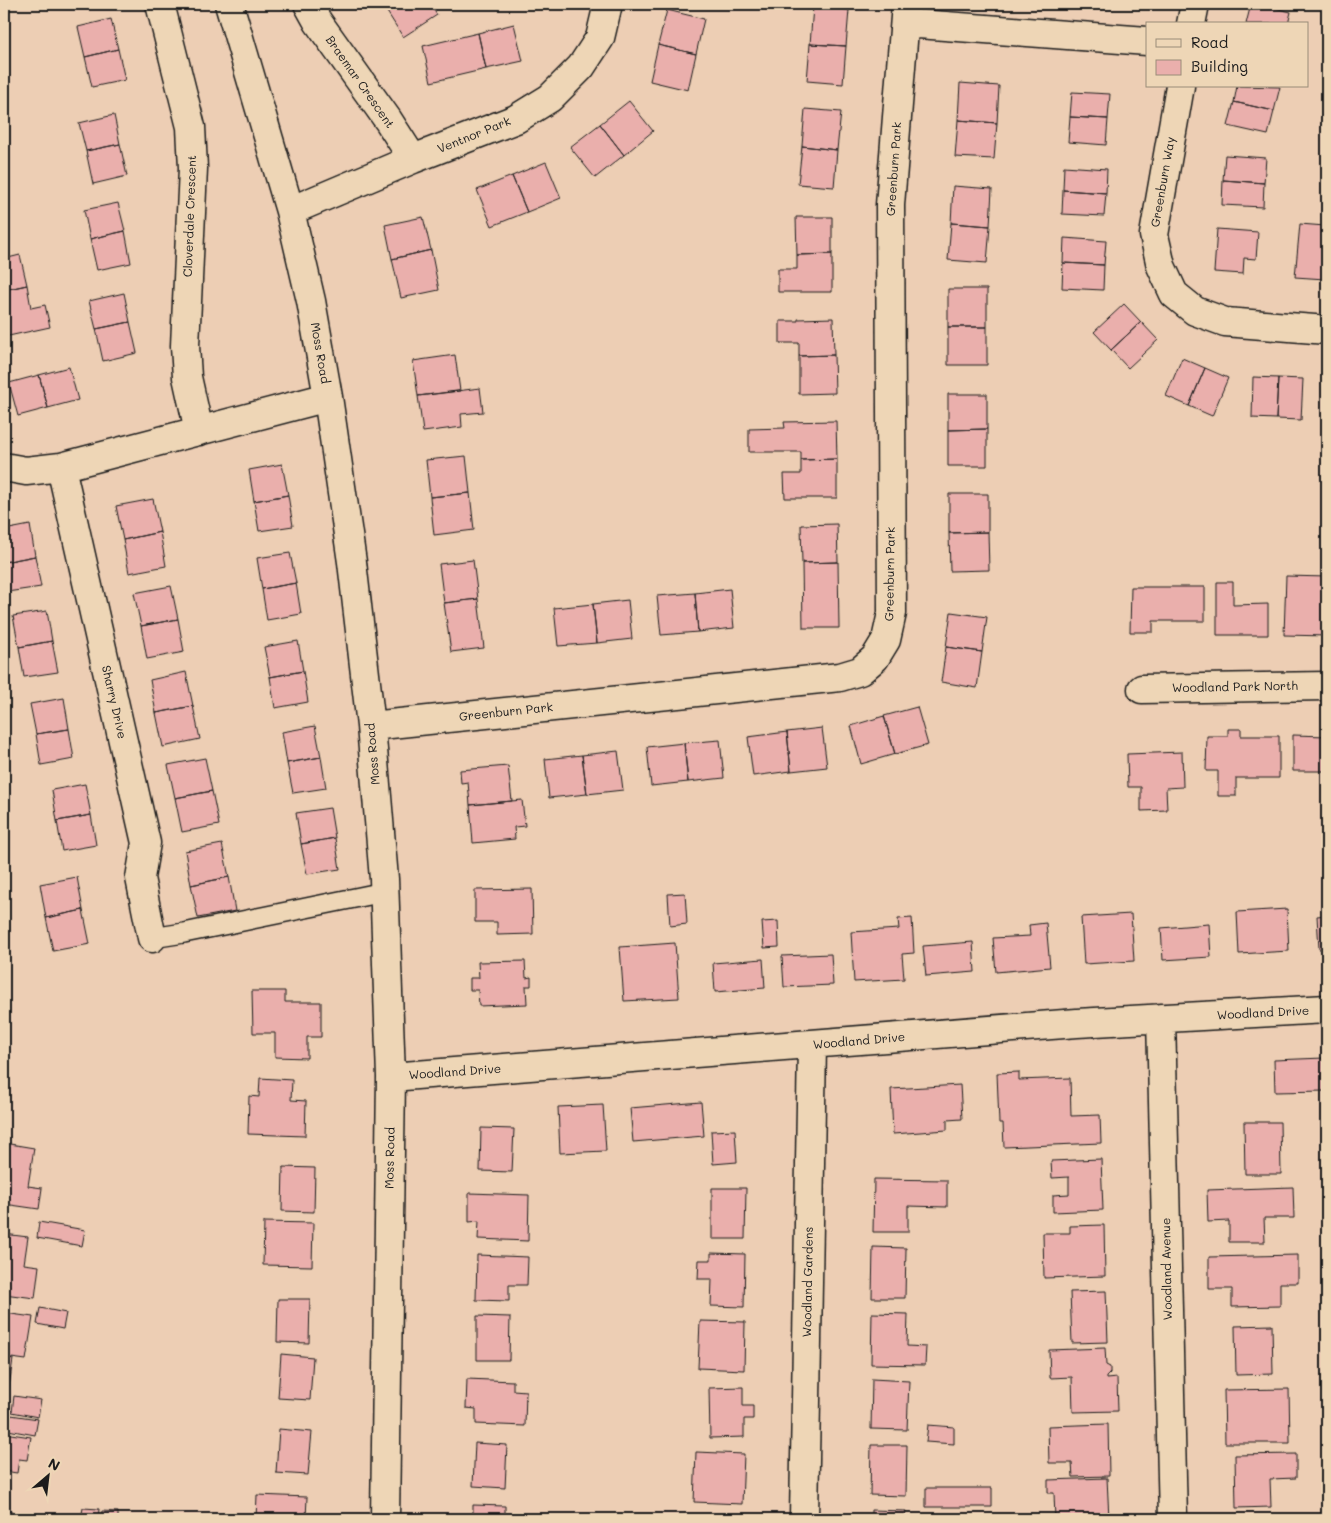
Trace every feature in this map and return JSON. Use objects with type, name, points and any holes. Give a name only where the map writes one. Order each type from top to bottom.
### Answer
[{"type":"street","name":"Cloverdale Crescent","points":[[160,4],[191,127],[193,168],[185,346],[187,377],[199,431]]},
{"type":"street","name":"Moss Road","points":[[229,4],[290,211],[310,301],[328,397],[352,562],[371,726],[384,892],[391,1077],[385,1519]]},
{"type":"street","name":"Braemar Crescent","points":[[308,4],[318,22],[388,120],[413,160]]},
{"type":"street","name":"Ventnor Park","points":[[290,211],[516,118],[550,98],[581,67],[600,38],[608,4]]},
{"type":"street","points":[[1191,22],[1195,4]]},
{"type":"street","points":[[905,13],[1146,41]]},
{"type":"street","name":"Greenburn Park","points":[[371,726],[840,677],[860,671],[875,658],[886,640],[892,613],[890,205],[905,13]]},
{"type":"street","name":"Greenburn Way","points":[[1180,88],[1154,235],[1161,266],[1174,294],[1195,311],[1225,322],[1327,330]]},
{"type":"street","points":[[4,467],[26,471],[61,467],[328,397]]},
{"type":"street","name":"Sharry Drive","points":[[61,467],[146,844],[140,878],[152,938]]},
{"type":"street","name":"Woodland Park North","points":[[1142,688],[1327,686]]},
{"type":"street","name":"Woodland Drive","points":[[391,1077],[1057,1025],[1327,1009]]},
{"type":"street","name":"Woodland Avenue","points":[[1161,1018],[1173,1519]]},
{"type":"street","name":"Woodland Gardens","points":[[804,1519],[812,1045]]},
{"type":"lane","points":[[152,938],[384,892]]},
{"type":"building","points":[[80,4],[105,4],[81,9]]},
{"type":"building","points":[[389,4],[430,4],[437,15],[403,37],[384,7]]},
{"type":"building","points":[[1251,4],[1291,12],[1288,22],[1246,22]]},
{"type":"building","points":[[813,7],[849,10],[846,46],[810,44]]},
{"type":"building","points":[[667,10],[704,19],[696,54],[658,45]]},
{"type":"building","points":[[111,19],[118,49],[85,57],[78,27]]},
{"type":"building","points":[[514,24],[523,61],[486,69],[478,33]]},
{"type":"building","points":[[478,33],[486,69],[431,82],[423,46]]},
{"type":"building","points":[[810,44],[846,46],[843,84],[807,81]]},
{"type":"building","points":[[658,45],[696,54],[688,90],[650,81]]},
{"type":"building","points":[[118,49],[125,80],[92,87],[85,57]]},
{"type":"building","points":[[960,83],[999,86],[997,123],[958,120]]},
{"type":"building","points":[[1237,88],[1280,88],[1274,111],[1234,102]]},
{"type":"building","points":[[1072,92],[1110,94],[1108,119],[1070,117]]},
{"type":"building","points":[[629,101],[653,131],[624,155],[600,124]]},
{"type":"building","points":[[1234,102],[1274,111],[1268,135],[1228,126]]},
{"type":"building","points":[[805,109],[841,112],[837,150],[802,146]]},
{"type":"building","points":[[114,115],[120,144],[86,151],[79,123]]},
{"type":"building","points":[[1070,117],[1108,119],[1106,145],[1068,142]]},
{"type":"building","points":[[958,120],[997,123],[994,159],[955,157]]},
{"type":"building","points":[[600,124],[624,155],[595,178],[570,147]]},
{"type":"building","points":[[120,144],[127,176],[93,184],[86,151]]},
{"type":"building","points":[[802,146],[837,150],[834,187],[798,184]]},
{"type":"building","points":[[1225,155],[1266,158],[1264,183],[1223,180]]},
{"type":"building","points":[[546,162],[561,198],[527,212],[512,176]]},
{"type":"building","points":[[1064,166],[1107,169],[1106,193],[1063,190]]},
{"type":"building","points":[[512,176],[527,212],[492,226],[477,190]]},
{"type":"building","points":[[1223,180],[1264,183],[1263,207],[1222,205]]},
{"type":"building","points":[[953,186],[992,189],[990,226],[951,223]]},
{"type":"building","points":[[1063,190],[1106,193],[1104,216],[1062,214]]},
{"type":"building","points":[[118,203],[125,231],[90,239],[84,210]]},
{"type":"building","points":[[423,217],[431,250],[392,259],[385,225]]},
{"type":"building","points":[[796,217],[832,217],[832,254],[797,255]]},
{"type":"building","points":[[951,223],[990,226],[987,263],[948,260]]},
{"type":"building","points":[[1300,224],[1325,226],[1324,239],[1327,239],[1327,257],[1325,279],[1295,277]]},
{"type":"building","points":[[1217,229],[1258,232],[1256,259],[1244,258],[1243,274],[1214,272]]},
{"type":"building","points":[[125,231],[131,263],[97,270],[90,239]]},
{"type":"building","points":[[1064,238],[1106,241],[1104,265],[1063,263]]},
{"type":"building","points":[[431,250],[439,290],[401,298],[392,259]]},
{"type":"building","points":[[832,254],[832,292],[778,292],[778,269],[797,269],[797,255]]},
{"type":"building","points":[[20,255],[27,285],[4,290],[4,259]]},
{"type":"building","points":[[1063,263],[1104,265],[1103,290],[1062,288]]},
{"type":"building","points":[[27,285],[31,308],[45,305],[50,327],[4,337],[4,290]]},
{"type":"building","points":[[948,289],[987,289],[987,327],[948,327]]},
{"type":"building","points":[[124,293],[130,322],[96,329],[89,301]]},
{"type":"building","points":[[1124,304],[1141,322],[1111,350],[1094,332]]},
{"type":"building","points":[[833,318],[834,355],[799,356],[799,343],[780,343],[780,321]]},
{"type":"building","points":[[130,322],[137,353],[103,361],[96,329]]},
{"type":"building","points":[[1141,322],[1158,340],[1128,368],[1111,350]]},
{"type":"building","points":[[948,327],[987,327],[987,365],[948,365]]},
{"type":"building","points":[[455,355],[460,391],[418,396],[413,361]]},
{"type":"building","points":[[834,355],[835,393],[799,394],[799,356]]},
{"type":"building","points":[[1182,358],[1205,368],[1189,406],[1166,396]]},
{"type":"building","points":[[69,367],[78,400],[48,408],[39,375]]},
{"type":"building","points":[[1205,368],[1228,378],[1212,416],[1189,406]]},
{"type":"building","points":[[39,375],[48,408],[18,416],[9,383]]},
{"type":"building","points":[[1253,377],[1278,378],[1276,419],[1252,418]]},
{"type":"building","points":[[1278,378],[1303,379],[1301,420],[1276,419]]},
{"type":"building","points":[[480,388],[483,412],[461,414],[462,427],[423,432],[418,396]]},
{"type":"building","points":[[948,394],[987,394],[987,429],[948,430]]},
{"type":"building","points":[[836,421],[837,459],[801,460],[801,452],[749,452],[749,429],[785,428],[784,422]]},
{"type":"building","points":[[987,429],[987,466],[948,466],[948,430]]},
{"type":"building","points":[[466,456],[470,493],[430,497],[426,460]]},
{"type":"building","points":[[837,459],[837,498],[785,498],[784,474],[801,474],[801,460]]},
{"type":"building","points":[[282,464],[288,495],[254,501],[249,470]]},
{"type":"building","points":[[470,493],[474,530],[434,535],[430,497]]},
{"type":"building","points":[[949,494],[988,494],[988,532],[949,533]]},
{"type":"building","points":[[288,495],[293,526],[259,531],[254,501]]},
{"type":"building","points":[[153,499],[160,532],[123,540],[116,506]]},
{"type":"building","points":[[837,524],[838,562],[802,563],[801,525]]},
{"type":"building","points":[[30,525],[35,556],[4,562],[4,530]]},
{"type":"building","points":[[160,532],[166,566],[129,573],[123,540]]},
{"type":"building","points":[[988,532],[989,570],[950,571],[949,533]]},
{"type":"building","points":[[290,553],[296,583],[262,589],[257,558]]},
{"type":"building","points":[[35,556],[41,587],[7,592],[4,562]]},
{"type":"building","points":[[473,560],[478,599],[444,603],[439,564]]},
{"type":"building","points":[[838,562],[839,628],[803,628],[802,563]]},
{"type":"building","points":[[1286,576],[1327,577],[1327,636],[1284,635]]},
{"type":"building","points":[[1217,582],[1233,582],[1233,605],[1268,604],[1268,635],[1217,635]]},
{"type":"building","points":[[296,583],[301,614],[267,620],[262,589]]},
{"type":"building","points":[[171,586],[178,619],[141,626],[134,593]]},
{"type":"building","points":[[1131,587],[1205,587],[1205,621],[1153,621],[1153,632],[1130,632]]},
{"type":"building","points":[[730,589],[734,628],[698,632],[695,593]]},
{"type":"building","points":[[695,593],[698,632],[661,635],[657,596]]},
{"type":"building","points":[[478,599],[484,648],[451,652],[444,603]]},
{"type":"building","points":[[628,600],[632,639],[597,643],[593,604]]},
{"type":"building","points":[[593,604],[597,643],[558,646],[554,608]]},
{"type":"building","points":[[47,611],[52,641],[19,647],[13,616]]},
{"type":"building","points":[[951,612],[987,617],[982,652],[946,647]]},
{"type":"building","points":[[178,619],[184,652],[147,659],[141,626]]},
{"type":"building","points":[[52,641],[58,672],[24,677],[19,647]]},
{"type":"building","points":[[298,641],[303,671],[270,677],[264,647]]},
{"type":"building","points":[[946,647],[982,652],[977,688],[941,682]]},
{"type":"building","points":[[303,671],[308,702],[275,708],[270,677]]},
{"type":"building","points":[[186,672],[193,706],[156,713],[150,680]]},
{"type":"building","points":[[64,698],[69,729],[36,734],[30,704]]},
{"type":"building","points":[[193,706],[200,739],[163,747],[156,713]]},
{"type":"building","points":[[917,707],[928,745],[895,754],[884,716]]},
{"type":"building","points":[[884,716],[895,754],[861,764],[851,726]]},
{"type":"building","points":[[315,726],[321,757],[287,763],[282,732]]},
{"type":"building","points":[[822,728],[827,767],[791,771],[787,732]]},
{"type":"building","points":[[69,729],[74,759],[41,765],[36,734]]},
{"type":"building","points":[[1228,729],[1241,729],[1241,736],[1279,736],[1279,778],[1236,778],[1236,796],[1218,796],[1218,771],[1206,771],[1207,736],[1228,736]]},
{"type":"building","points":[[787,732],[791,771],[753,776],[748,737]]},
{"type":"building","points":[[1293,735],[1327,736],[1327,771],[1293,771]]},
{"type":"building","points":[[720,740],[724,778],[688,782],[684,743]]},
{"type":"building","points":[[684,743],[688,782],[651,786],[647,747]]},
{"type":"building","points":[[618,751],[623,790],[587,794],[582,755]]},
{"type":"building","points":[[1182,752],[1183,787],[1166,788],[1167,810],[1141,811],[1141,787],[1128,787],[1127,754]]},
{"type":"building","points":[[582,755],[587,794],[549,798],[545,759]]},
{"type":"building","points":[[321,757],[326,788],[293,793],[287,763]]},
{"type":"building","points":[[205,758],[212,791],[175,798],[168,765]]},
{"type":"building","points":[[508,766],[512,801],[470,805],[468,782],[461,783],[460,770]]},
{"type":"building","points":[[85,784],[91,815],[57,821],[52,790]]},
{"type":"building","points":[[212,791],[219,825],[182,832],[175,798]]},
{"type":"building","points":[[522,800],[525,826],[514,827],[515,839],[473,843],[470,805]]},
{"type":"building","points":[[330,808],[335,838],[301,844],[296,813]]},
{"type":"building","points":[[91,815],[96,845],[62,851],[57,821]]},
{"type":"building","points":[[335,838],[340,869],[307,874],[301,844]]},
{"type":"building","points":[[222,844],[229,877],[191,885],[185,851]]},
{"type":"building","points":[[77,877],[83,910],[46,918],[40,884]]},
{"type":"building","points":[[229,877],[235,911],[198,918],[191,885]]},
{"type":"building","points":[[532,889],[533,934],[497,935],[497,922],[475,922],[475,890]]},
{"type":"building","points":[[685,893],[687,924],[670,926],[668,894]]},
{"type":"building","points":[[1287,909],[1289,951],[1239,954],[1237,912]]},
{"type":"building","points":[[83,910],[90,944],[53,951],[46,918]]},
{"type":"building","points":[[1131,914],[1134,961],[1084,964],[1081,917]]},
{"type":"building","points":[[1327,915],[1327,949],[1319,949],[1317,916]]},
{"type":"building","points":[[912,918],[914,953],[902,954],[904,979],[854,982],[851,932],[899,929],[898,919]]},
{"type":"building","points":[[778,921],[779,947],[764,948],[762,922]]},
{"type":"building","points":[[1046,923],[1050,967],[996,972],[993,938],[1030,936],[1029,925]]},
{"type":"building","points":[[1209,924],[1211,957],[1163,960],[1161,928]]},
{"type":"building","points":[[973,942],[975,972],[926,976],[923,946]]},
{"type":"building","points":[[675,943],[679,998],[624,1001],[620,947]]},
{"type":"building","points":[[831,954],[833,985],[784,987],[782,956]]},
{"type":"building","points":[[763,959],[765,988],[715,992],[713,963]]},
{"type":"building","points":[[525,961],[526,978],[531,977],[531,986],[526,986],[527,1004],[479,1006],[478,990],[470,990],[470,978],[479,978],[478,962]]},
{"type":"building","points":[[252,991],[285,991],[285,1002],[321,1002],[321,1037],[307,1037],[307,1058],[275,1057],[275,1033],[253,1033]]},
{"type":"building","points":[[1324,1058],[1325,1091],[1275,1092],[1274,1060]]},
{"type":"building","points":[[1019,1072],[1019,1080],[1070,1078],[1071,1116],[1100,1115],[1101,1143],[1004,1147],[1003,1123],[999,1123],[997,1073]]},
{"type":"building","points":[[260,1078],[292,1080],[291,1100],[306,1101],[305,1136],[248,1134],[249,1096],[259,1097]]},
{"type":"building","points":[[960,1085],[962,1119],[947,1120],[947,1130],[893,1134],[891,1089]]},
{"type":"building","points":[[701,1102],[704,1136],[633,1142],[630,1108]]},
{"type":"building","points":[[603,1105],[606,1151],[560,1153],[558,1107]]},
{"type":"building","points":[[1244,1122],[1280,1122],[1281,1174],[1245,1174]]},
{"type":"building","points":[[481,1128],[514,1129],[512,1172],[480,1171]]},
{"type":"building","points":[[735,1130],[737,1162],[713,1164],[711,1131]]},
{"type":"building","points":[[4,1143],[34,1148],[28,1186],[42,1188],[39,1209],[4,1204]]},
{"type":"building","points":[[1101,1159],[1103,1210],[1053,1212],[1053,1195],[1069,1194],[1069,1177],[1052,1178],[1051,1161]]},
{"type":"building","points":[[283,1167],[315,1168],[314,1212],[282,1211]]},
{"type":"building","points":[[874,1179],[947,1180],[947,1207],[908,1206],[908,1232],[873,1232]]},
{"type":"building","points":[[1293,1187],[1294,1218],[1264,1218],[1265,1242],[1229,1242],[1229,1221],[1208,1222],[1207,1190]]},
{"type":"building","points":[[712,1188],[746,1188],[745,1239],[712,1239]]},
{"type":"building","points":[[469,1193],[529,1195],[528,1241],[478,1239],[479,1221],[469,1222]]},
{"type":"building","points":[[39,1222],[85,1230],[82,1246],[37,1238]]},
{"type":"building","points":[[264,1222],[313,1223],[312,1266],[263,1265]]},
{"type":"building","points":[[1104,1225],[1105,1276],[1044,1278],[1043,1233],[1070,1233],[1070,1226]]},
{"type":"building","points":[[4,1234],[28,1237],[24,1264],[39,1266],[35,1298],[4,1294]]},
{"type":"building","points":[[873,1247],[906,1248],[905,1298],[872,1298]]},
{"type":"building","points":[[711,1253],[745,1254],[744,1307],[711,1306],[712,1279],[698,1279],[699,1260],[711,1260]]},
{"type":"building","points":[[477,1255],[528,1257],[527,1285],[509,1285],[509,1301],[476,1300]]},
{"type":"building","points":[[1298,1255],[1298,1283],[1280,1283],[1280,1306],[1232,1307],[1232,1289],[1209,1289],[1209,1257]]},
{"type":"building","points":[[1106,1291],[1108,1342],[1072,1343],[1070,1292]]},
{"type":"building","points":[[278,1299],[310,1299],[309,1343],[277,1342]]},
{"type":"building","points":[[40,1308],[66,1313],[63,1329],[37,1324]]},
{"type":"building","points":[[4,1313],[33,1317],[26,1360],[4,1357]]},
{"type":"building","points":[[872,1313],[908,1314],[907,1346],[926,1347],[925,1365],[871,1364]]},
{"type":"building","points":[[477,1316],[510,1317],[509,1360],[477,1360]]},
{"type":"building","points":[[700,1321],[745,1322],[744,1370],[698,1368]]},
{"type":"building","points":[[1272,1325],[1273,1374],[1236,1375],[1235,1326]]},
{"type":"building","points":[[1105,1348],[1106,1365],[1110,1367],[1110,1373],[1106,1379],[1117,1378],[1118,1411],[1073,1412],[1072,1377],[1050,1378],[1049,1350]]},
{"type":"building","points":[[281,1354],[313,1357],[310,1400],[278,1398]]},
{"type":"building","points":[[4,1357],[13,1359],[7,1401],[4,1401]]},
{"type":"building","points":[[467,1379],[513,1381],[513,1390],[526,1391],[525,1426],[476,1424],[476,1409],[466,1408]]},
{"type":"building","points":[[872,1379],[909,1381],[907,1430],[871,1429]]},
{"type":"building","points":[[743,1387],[743,1406],[753,1406],[753,1419],[744,1419],[744,1437],[710,1438],[709,1388]]},
{"type":"building","points":[[1289,1389],[1290,1443],[1225,1443],[1224,1390]]},
{"type":"building","points":[[14,1396],[41,1400],[38,1417],[12,1412]]},
{"type":"building","points":[[11,1415],[38,1419],[35,1435],[8,1430]]},
{"type":"building","points":[[1108,1424],[1109,1476],[1073,1477],[1072,1463],[1049,1463],[1048,1426]]},
{"type":"building","points":[[928,1425],[954,1427],[954,1444],[926,1442]]},
{"type":"building","points":[[279,1429],[312,1432],[308,1475],[276,1473]]},
{"type":"building","points":[[4,1433],[31,1437],[27,1460],[19,1459],[17,1473],[4,1471]]},
{"type":"building","points":[[475,1443],[507,1445],[505,1488],[473,1486]]},
{"type":"building","points":[[871,1445],[907,1445],[906,1496],[870,1495]]},
{"type":"building","points":[[696,1452],[744,1454],[742,1504],[694,1502]]},
{"type":"building","points":[[1296,1454],[1296,1478],[1270,1479],[1271,1507],[1236,1508],[1235,1455]]},
{"type":"building","points":[[1107,1478],[1109,1519],[1055,1519],[1054,1493],[1048,1493],[1048,1480]]},
{"type":"building","points":[[926,1488],[992,1488],[992,1507],[926,1507]]},
{"type":"building","points":[[257,1495],[307,1497],[306,1519],[256,1519]]},
{"type":"building","points":[[473,1505],[505,1506],[505,1519],[473,1519]]},
{"type":"building","points":[[83,1508],[99,1509],[98,1519],[81,1519]]},
{"type":"building","points":[[871,1510],[906,1511],[905,1519],[871,1519]]},
{"type":"building","points":[[4,1511],[12,1511],[11,1519],[4,1519]]},
{"type":"building","points":[[102,1511],[118,1512],[118,1519],[101,1519]]}]
